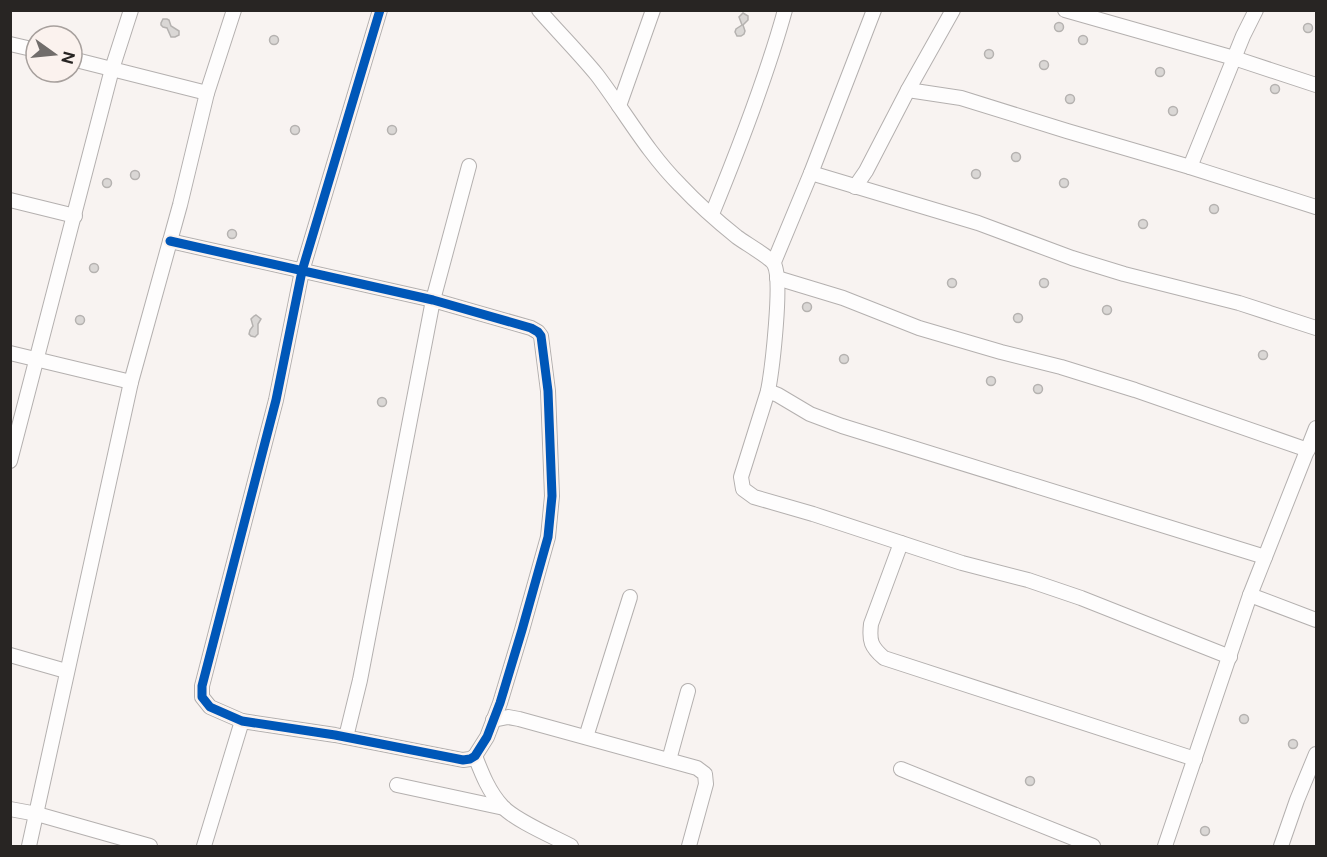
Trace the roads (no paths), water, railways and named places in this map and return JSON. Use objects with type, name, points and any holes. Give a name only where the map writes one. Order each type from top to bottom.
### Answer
[{"type":"street","points":[[10,461],[112,69],[131,10]]},
{"type":"street","points":[[29,846],[131,382],[170,241],[207,93],[234,10]]},
{"type":"street","points":[[170,241],[302,271],[433,300],[538,332],[542,342],[548,391],[552,496],[548,537],[522,630],[493,720],[487,737],[475,756],[463,760],[324,733],[242,721],[210,707],[202,697],[202,686],[276,400],[302,271],[380,10]]},
{"type":"street","points":[[539,10],[596,75],[658,162],[735,236],[774,262]]},
{"type":"street","points":[[619,106],[653,10]]},
{"type":"street","points":[[712,214],[766,70],[785,10]]},
{"type":"street","points":[[874,10],[774,262],[778,289],[772,372],[741,477],[743,489],[754,497],[1081,598],[1230,657]]},
{"type":"street","points":[[855,187],[866,171],[953,10]]},
{"type":"street","points":[[1065,10],[1092,14],[1317,85]]},
{"type":"street","points":[[1190,166],[1243,36],[1256,10]]},
{"type":"street","points":[[84,62],[207,93]]},
{"type":"street","points":[[908,90],[961,98],[1190,166],[1317,207]]},
{"type":"street","points":[[346,737],[360,680],[433,300],[470,166]]},
{"type":"street","points":[[811,173],[978,223],[1124,274],[1239,303],[1317,328]]},
{"type":"street","points":[[10,200],[75,216]]},
{"type":"street","points":[[777,278],[843,298],[919,328],[1093,377],[1308,450]]},
{"type":"street","points":[[10,353],[131,382]]},
{"type":"street","points":[[768,391],[810,414],[842,426],[1265,557]]},
{"type":"street","points":[[1165,846],[1250,595],[1317,428]]},
{"type":"street","points":[[901,543],[871,624],[872,645],[884,658],[1195,759]]},
{"type":"street","points":[[1250,595],[1317,620]]},
{"type":"street","points":[[586,737],[630,597]]},
{"type":"street","points":[[10,655],[66,671]]},
{"type":"street","points":[[669,760],[688,692]]},
{"type":"street","points":[[493,720],[508,717],[519,718],[702,771],[706,784],[689,846]]},
{"type":"street","points":[[204,846],[242,721]]},
{"type":"street","points":[[1281,846],[1297,800],[1317,754]]},
{"type":"street","points":[[475,756],[491,791],[504,808],[572,846]]},
{"type":"street","points":[[901,769],[1093,846]]},
{"type":"street","points":[[397,785],[504,808]]},
{"type":"street","points":[[10,809],[37,814],[150,846]]}]
